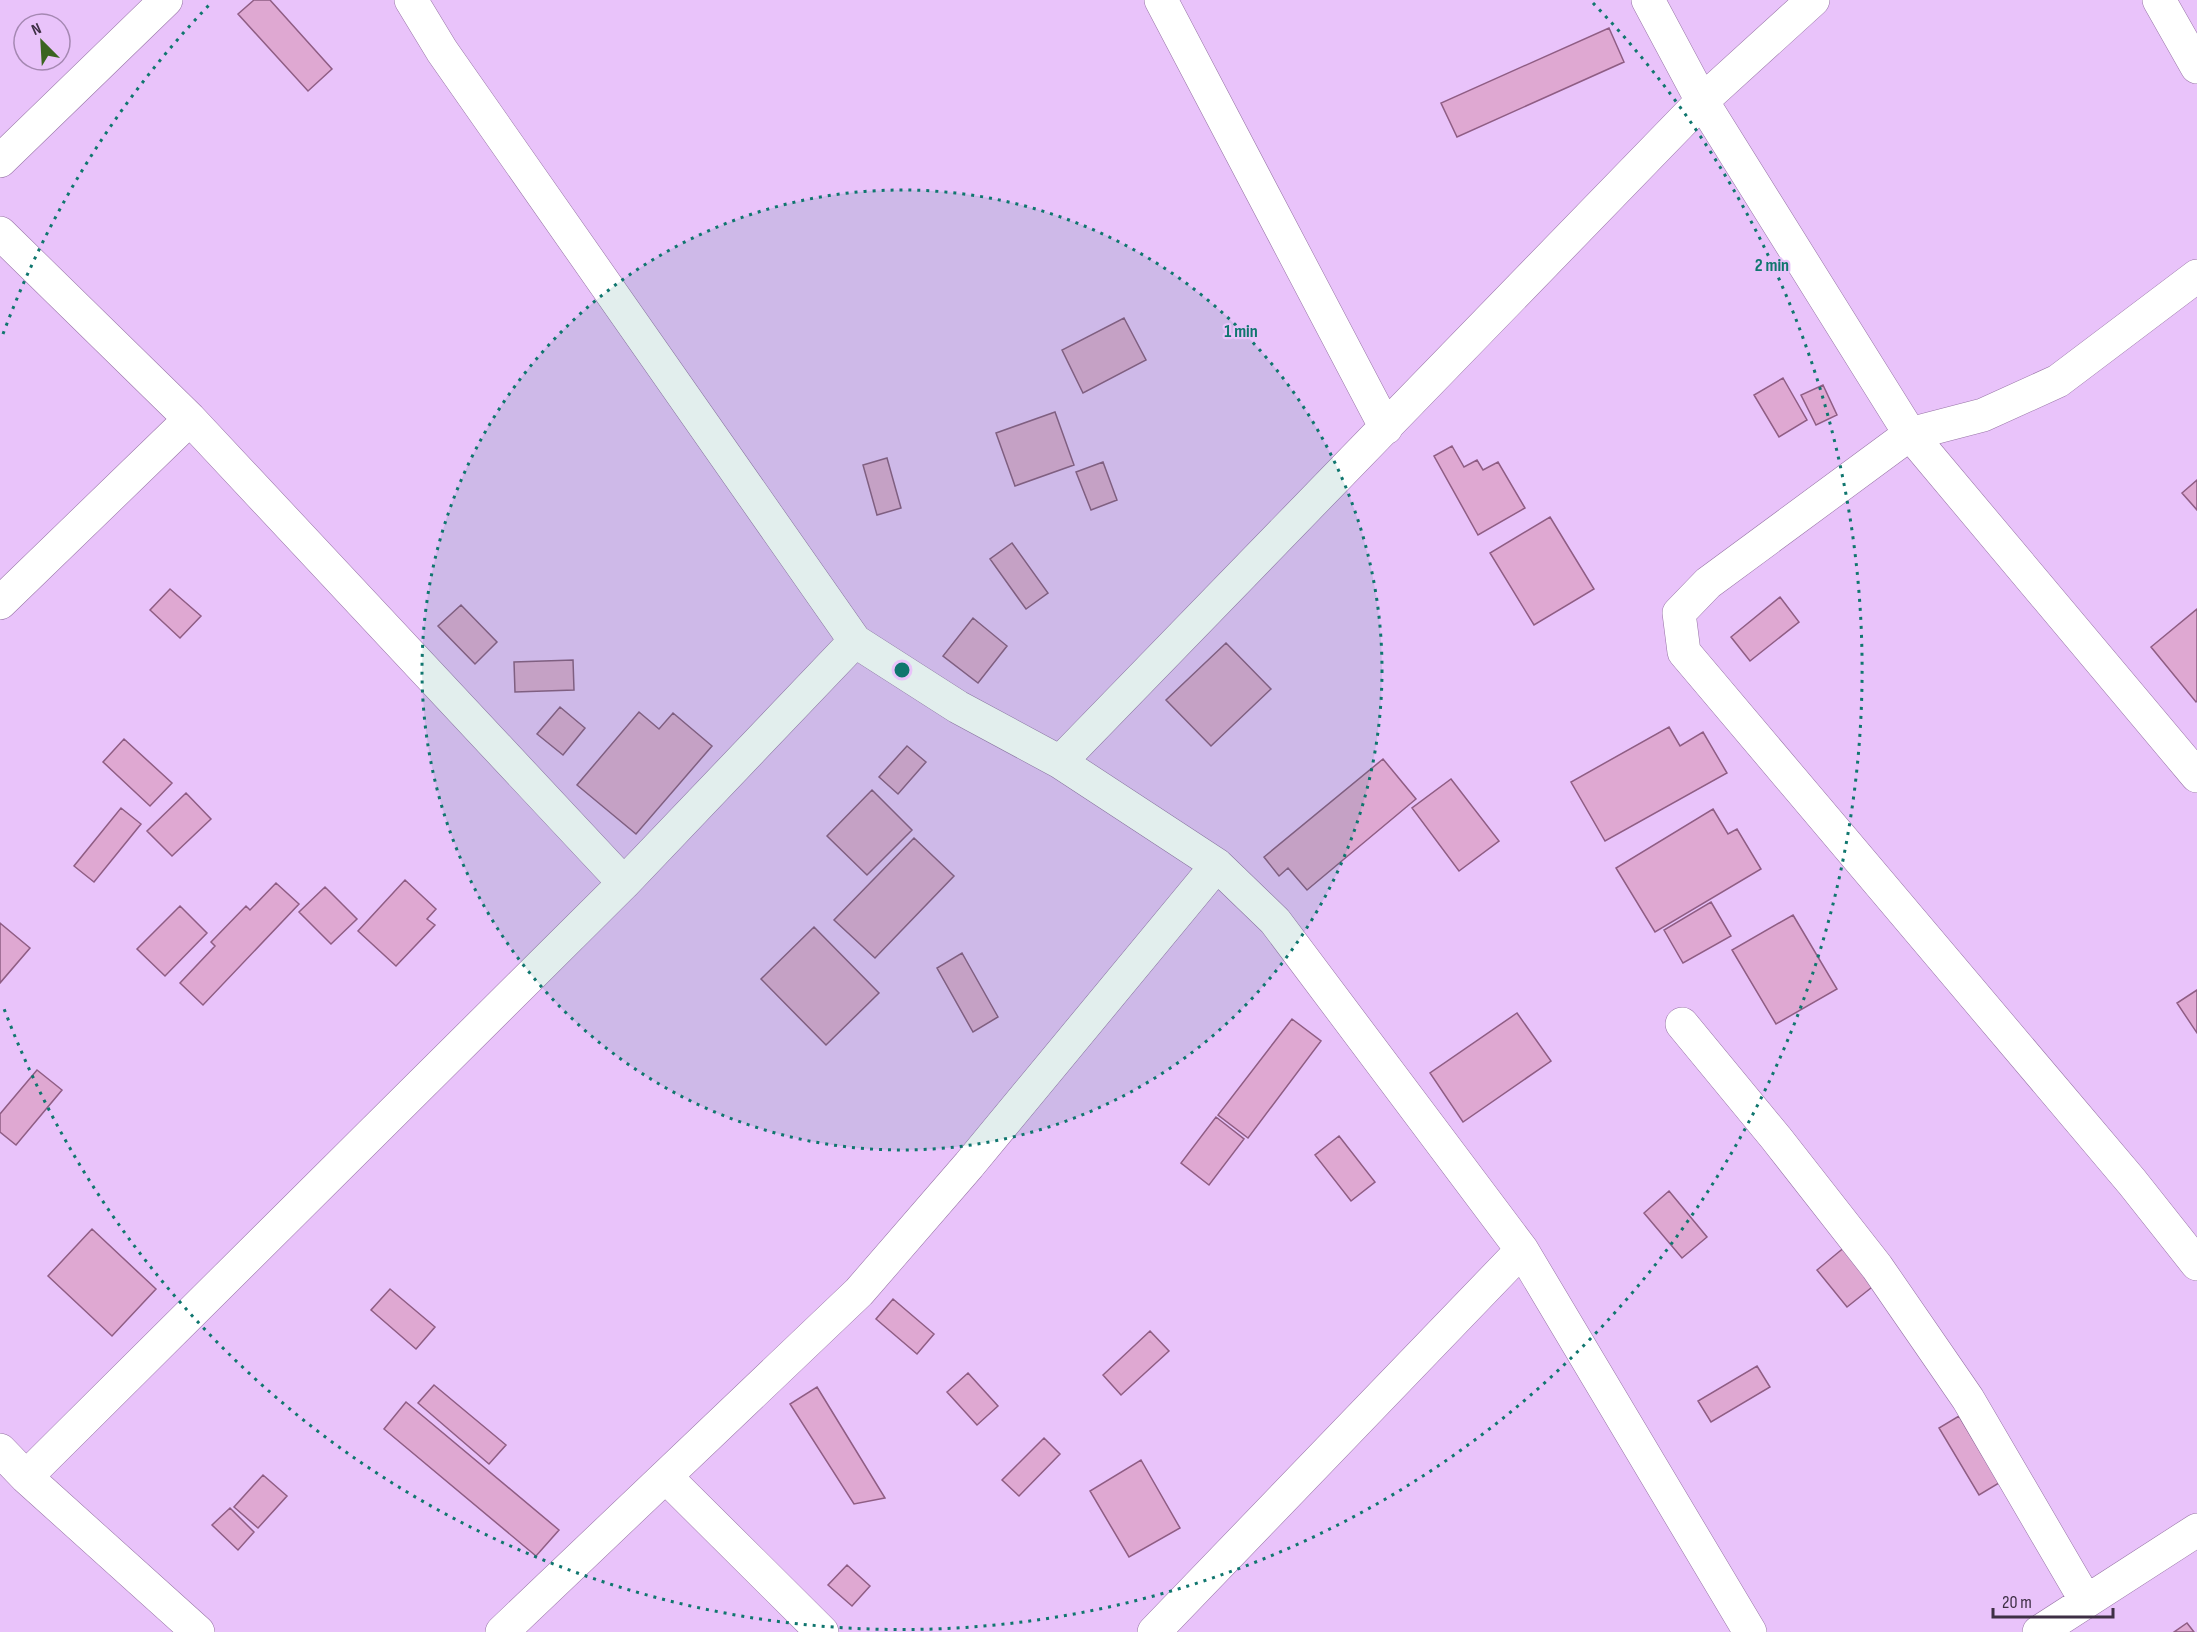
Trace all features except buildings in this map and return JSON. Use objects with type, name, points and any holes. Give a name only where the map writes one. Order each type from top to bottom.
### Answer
[{"type":"street","points":[[0,161],[166,0]]},
{"type":"street","points":[[411,0],[442,51],[855,641],[958,707],[1060,762],[1217,864],[1275,921],[1522,1250],[1750,1632]]},
{"type":"street","points":[[1161,0],[1386,428]]},
{"type":"street","points":[[1648,0],[1702,101],[1910,434],[2197,776]]},
{"type":"street","points":[[1060,762],[1702,101],[1813,0]]},
{"type":"street","points":[[2159,0],[2197,67]]},
{"type":"street","points":[[0,233],[190,418],[624,883]]},
{"type":"street","points":[[2197,276],[2058,381],[1983,415],[1910,434],[1708,583],[1679,613],[1684,652],[2132,1182],[2197,1264]]},
{"type":"street","points":[[0,603],[190,418]]},
{"type":"street","points":[[26,1477],[624,883],[855,641]]},
{"type":"street","points":[[502,1632],[859,1292],[969,1165],[1217,864]]},
{"type":"street","points":[[1682,1024],[1776,1138],[1877,1267],[1968,1399],[2086,1601]]},
{"type":"street","points":[[1154,1632],[1522,1250]]},
{"type":"street","points":[[0,1450],[26,1477],[198,1632]]},
{"type":"street","points":[[666,1477],[822,1632]]},
{"type":"street","points":[[2039,1632],[2197,1530]]}]
